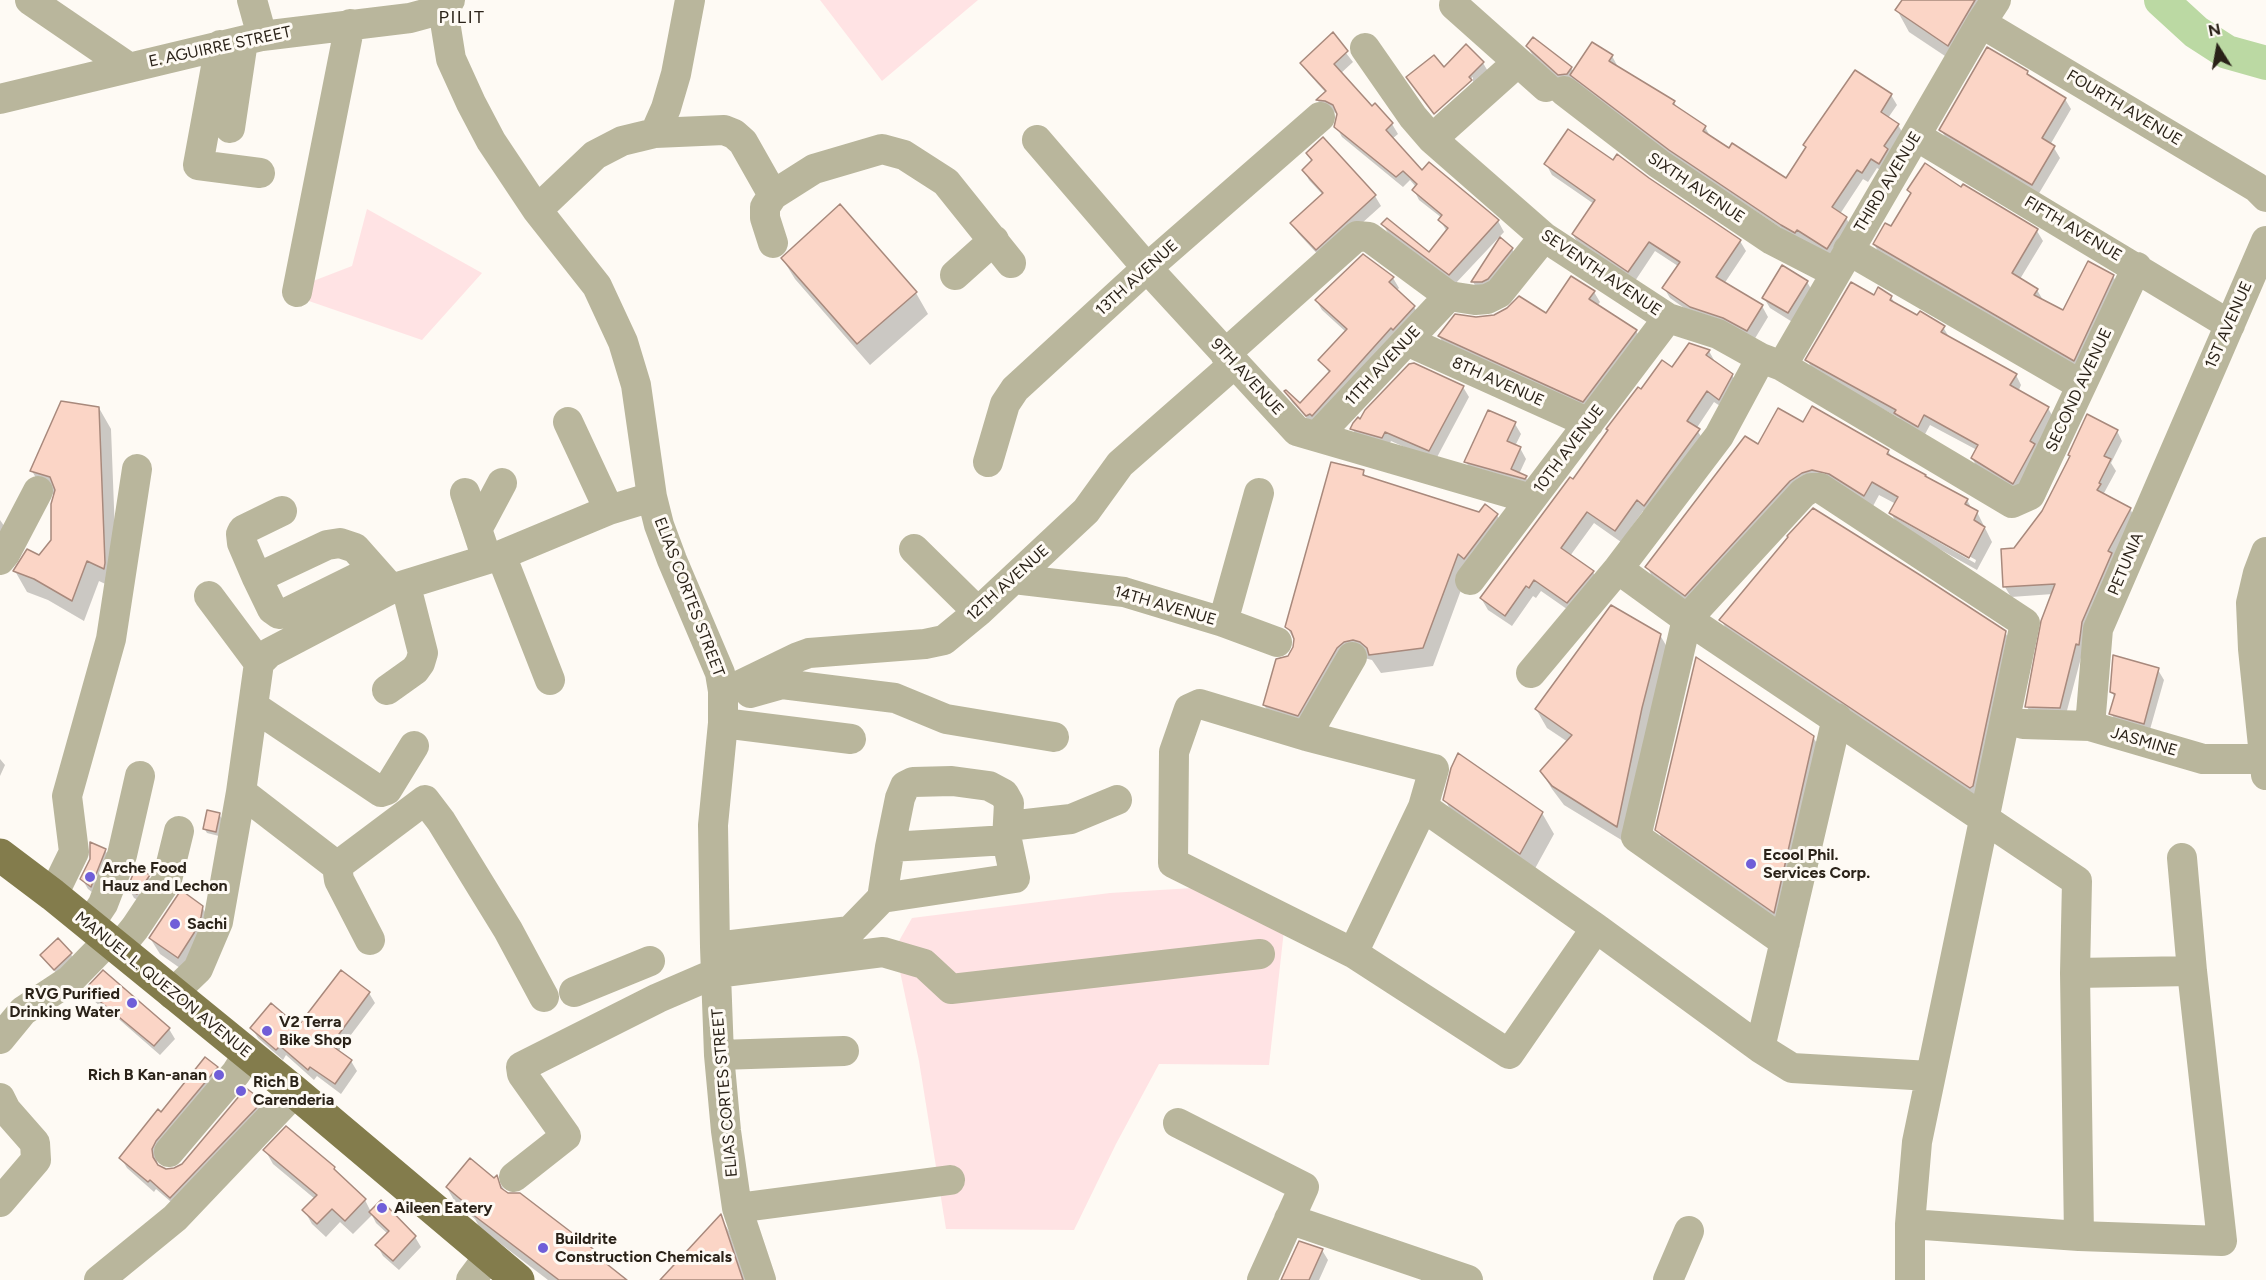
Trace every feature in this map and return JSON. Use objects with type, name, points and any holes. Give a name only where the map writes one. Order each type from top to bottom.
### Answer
[{"type":"main road","name":"MANUEL L. QUEZON AVENUE","points":[[0,855],[53,894],[172,994],[295,1092],[480,1268],[518,1280]]},
{"type":"street","points":[[30,0],[128,67]]},
{"type":"street","points":[[252,0],[241,41],[198,165],[260,173]]},
{"type":"street","points":[[656,133],[676,74],[690,0]]},
{"type":"street","name":"E. AGUIRRE STREET","points":[[0,99],[241,41],[350,24],[410,18],[447,5]]},
{"type":"street","name":"ELIAS CORTES STREET","points":[[447,5],[451,59],[471,103],[491,141],[537,210],[597,286],[623,342],[636,386],[652,497],[665,542],[720,673],[723,706],[714,825],[715,960],[719,1055],[737,1208],[761,1280]]},
{"type":"street","name":"SIXTH AVENUE","points":[[1454,5],[1518,62],[1659,164],[1772,240],[1842,261],[2081,386]]},
{"type":"street","name":"THIRD AVENUE","points":[[1531,673],[1618,569],[1719,436],[1842,261],[1988,11]]},
{"type":"street","name":"FOURTH AVENUE","points":[[1988,11],[2256,187],[2266,197]]},
{"type":"street","points":[[297,292],[350,24]]},
{"type":"street","points":[[230,128],[241,41]]},
{"type":"street","name":"SEVENTH AVENUE","points":[[1365,48],[1413,117],[1432,139],[1544,237],[1668,318],[1718,334],[1771,362],[2012,503]]},
{"type":"street","points":[[1432,139],[1518,62]]},
{"type":"street","name":"13TH AVENUE","points":[[988,462],[1005,404],[1015,389],[1147,268],[1320,117]]},
{"type":"street","points":[[537,210],[595,155],[622,141],[656,133],[724,130],[734,134],[743,142],[773,195]]},
{"type":"street","name":"FIFTH AVENUE","points":[[1916,136],[2230,325]]},
{"type":"street","name":"9TH AVENUE","points":[[1037,140],[1147,268],[1297,431],[1531,499]]},
{"type":"street","points":[[773,243],[765,218],[765,207],[773,195],[814,169],[882,149],[904,155],[946,182],[1003,251],[956,275]]},
{"type":"street","name":"12TH AVENUE","points":[[723,706],[736,687],[809,653],[941,642],[978,612],[1086,511],[1120,464],[1357,236],[1369,237],[1449,296],[1475,300],[1487,299],[1499,293],[1544,237]]},
{"type":"street","name":"1ST AVENUE","points":[[2192,409],[2266,240]]},
{"type":"street","name":"SECOND AVENUE","points":[[2012,503],[2030,495],[2137,267]]},
{"type":"street","name":"11TH AVENUE","points":[[1317,436],[1449,296]]},
{"type":"street","name":"10TH AVENUE","points":[[1470,580],[1668,318]]},
{"type":"street","name":"8TH AVENUE","points":[[1407,341],[1589,423]]},
{"type":"street","name":"PETUNIA","points":[[2090,726],[2098,629],[2192,409]]},
{"type":"street","points":[[568,422],[609,510]]},
{"type":"street","points":[[53,894],[74,852],[67,796],[111,639],[137,469]]},
{"type":"street","points":[[478,528],[502,483]]},
{"type":"street","points":[[1785,942],[1636,837],[1688,618],[1803,494],[1811,488],[1820,488],[2025,623],[1917,1143],[1910,1224],[1911,1280]]},
{"type":"street","points":[[0,560],[38,491]]},
{"type":"street","points":[[465,493],[478,528],[494,557],[550,680]]},
{"type":"street","points":[[1222,622],[1259,493]]},
{"type":"street","points":[[282,511],[243,530],[241,534],[242,543],[257,578],[272,609],[279,614],[494,557],[609,510],[652,497]]},
{"type":"street","points":[[257,578],[327,545],[340,543],[355,548],[391,586],[423,653],[415,670],[387,690]]},
{"type":"street","points":[[914,549],[978,612]]},
{"type":"street","points":[[2265,767],[2253,649],[2251,603],[2266,552]]},
{"type":"street","points":[[1618,569],[2077,880],[2075,973],[2079,1236]]},
{"type":"street","name":"14TH AVENUE","points":[[1014,579],[1124,592],[1222,622],[1277,642]]},
{"type":"street","points":[[172,994],[198,969],[218,922],[242,792],[259,663],[269,653],[391,586],[453,586]]},
{"type":"street","points":[[209,596],[259,663]]},
{"type":"street","points":[[1306,736],[1352,657]]},
{"type":"street","points":[[723,706],[768,687],[782,684],[895,698],[946,719],[1054,737]]},
{"type":"street","points":[[1353,953],[1423,807],[1434,769],[1306,736],[1200,704],[1189,709],[1174,752],[1173,863],[1353,953],[1509,1054],[1596,928]]},
{"type":"street","points":[[253,706],[383,792],[387,790],[414,746]]},
{"type":"street","points":[[723,706],[851,739]]},
{"type":"street","points":[[1760,1048],[1837,718]]},
{"type":"street","name":"JASMINE","points":[[2023,724],[2090,726],[2203,759],[2265,767]]},
{"type":"street","points":[[105,938],[103,904],[122,855],[140,776]]},
{"type":"street","points":[[514,1178],[566,1136],[522,1074],[521,1067],[645,1005],[715,960],[850,932],[882,898],[900,798],[905,786],[913,782],[943,781],[989,786],[1004,794],[1009,803],[1007,833],[1016,878],[882,898]]},
{"type":"street","points":[[242,792],[337,867],[339,880],[370,940]]},
{"type":"street","points":[[890,847],[923,845],[1007,833],[1071,819],[1117,800]]},
{"type":"street","points":[[1423,807],[1596,928],[1760,1048],[1792,1068],[1930,1076]]},
{"type":"street","points":[[337,867],[433,810],[508,930],[544,997]]},
{"type":"street","points":[[0,1038],[23,1011],[70,980],[105,938],[135,928],[167,880],[179,831]]},
{"type":"street","points":[[923,845],[925,892]]},
{"type":"street","points":[[1910,1224],[2079,1236],[2222,1241],[2182,858]]},
{"type":"street","points":[[715,960],[883,952],[924,964],[951,989],[1260,954]]},
{"type":"street","points":[[574,992],[640,965],[645,1005]]},
{"type":"street","points":[[2075,973],[2192,971]]},
{"type":"street","points":[[719,1055],[844,1051]]},
{"type":"street","points":[[168,1152],[236,1073],[248,1054]]},
{"type":"street","points":[[99,1280],[176,1218],[295,1092]]},
{"type":"street","points":[[0,1098],[6,1110],[35,1143],[36,1161],[0,1202]]},
{"type":"street","points":[[1178,1123],[1304,1187],[1262,1280]]},
{"type":"street","points":[[737,1208],[950,1180]]},
{"type":"street","points":[[1289,1219],[1468,1280]]},
{"type":"street","points":[[1668,1280],[1689,1231]]},
{"type":"shaded area","points":[[820,0],[978,0],[882,81]]},
{"type":"shaded area","points":[[367,209],[482,273],[422,340],[303,299],[308,283],[352,266]]},
{"type":"shaded area","points":[[1193,888],[1284,930],[1269,1065],[1159,1064],[1116,1144],[1074,1230],[946,1229],[919,1061],[895,948],[912,918],[1110,893]]},
{"type":"building","points":[[1902,0],[1975,0],[1948,46],[1895,10]]},
{"type":"building","points":[[1333,32],[1348,51],[1334,64],[1372,106],[1375,103],[1393,123],[1386,130],[1422,170],[1429,162],[1499,220],[1449,275],[1381,224],[1387,218],[1429,252],[1448,228],[1438,220],[1442,215],[1412,190],[1417,184],[1403,171],[1396,177],[1334,127],[1337,114],[1333,105],[1316,100],[1326,91],[1300,63]]},
{"type":"building","points":[[1533,37],[1572,67],[1567,74],[1558,75],[1526,46]]},
{"type":"building","points":[[1592,42],[1613,55],[1609,61],[1675,101],[1673,104],[1706,126],[1703,131],[1729,148],[1732,143],[1786,178],[1806,147],[1803,145],[1855,70],[1892,94],[1881,112],[1899,124],[1884,146],[1888,149],[1879,164],[1871,159],[1862,173],[1857,170],[1832,207],[1847,217],[1827,249],[1797,230],[1795,233],[1781,225],[1669,150],[1570,75]]},
{"type":"building","points":[[1466,44],[1484,62],[1469,77],[1472,80],[1434,114],[1406,77],[1434,55],[1444,67]]},
{"type":"building","points":[[1987,47],[2028,71],[2027,74],[2066,98],[2042,138],[2055,146],[2032,185],[1939,130]]},
{"type":"building","points":[[1568,129],[1613,160],[1617,154],[1741,240],[1716,277],[1763,305],[1747,331],[1723,318],[1690,307],[1662,288],[1680,262],[1649,242],[1628,272],[1572,234],[1595,200],[1544,164]]},
{"type":"building","points":[[1323,137],[1376,195],[1316,250],[1290,223],[1323,193],[1302,170],[1312,160],[1306,153]]},
{"type":"building","points":[[1925,163],[1961,187],[1963,184],[2038,229],[2012,273],[2038,289],[2034,295],[2063,310],[2088,261],[2114,275],[2074,361],[1873,244],[1885,223],[1891,226],[1911,193],[1907,190]]},
{"type":"building","points":[[840,204],[917,292],[857,344],[781,258]]},
{"type":"building","points":[[1500,237],[1513,248],[1488,279],[1482,282],[1471,282]]},
{"type":"building","points":[[1363,254],[1394,277],[1389,282],[1415,306],[1393,330],[1391,328],[1312,416],[1310,414],[1306,416],[1284,391],[1286,390],[1300,403],[1330,371],[1318,360],[1347,329],[1315,300]]},
{"type":"building","points":[[1782,265],[1808,281],[1788,313],[1762,298]]},
{"type":"building","points":[[1571,276],[1595,291],[1589,299],[1637,330],[1583,402],[1438,336],[1455,314],[1476,317],[1494,315],[1507,308],[1519,296],[1546,313]]},
{"type":"building","points":[[1851,282],[1874,295],[1878,287],[1892,296],[1890,300],[1917,315],[1920,311],[1945,326],[1941,332],[2017,374],[2010,385],[2049,407],[2030,441],[2035,444],[2013,484],[1971,458],[1978,445],[1924,415],[1918,427],[1894,413],[1896,410],[1805,360]]},
{"type":"building","points":[[1689,343],[1710,350],[1706,355],[1733,374],[1719,400],[1707,391],[1687,421],[1700,429],[1644,506],[1637,500],[1615,531],[1587,512],[1561,548],[1594,571],[1567,603],[1534,580],[1529,588],[1526,586],[1505,616],[1480,598],[1570,477],[1573,479],[1608,430],[1606,429],[1638,387],[1641,389],[1662,360],[1672,367]]},
{"type":"building","points":[[1414,363],[1464,386],[1429,451],[1385,432],[1382,438],[1350,429],[1358,417],[1360,419],[1365,410],[1409,364]]},
{"type":"building","points":[[61,401],[99,407],[105,563],[104,569],[87,561],[72,601],[34,579],[13,571],[27,549],[39,555],[51,540],[51,504],[55,490],[50,477],[30,471]]},
{"type":"building","points":[[1812,406],[1889,450],[1887,454],[1968,499],[1965,504],[1978,511],[1974,520],[1985,527],[1969,558],[1889,513],[1898,497],[1872,482],[1864,496],[1829,474],[1812,470],[1790,481],[1685,596],[1645,567],[1745,436],[1758,444],[1778,408],[1803,422]]},
{"type":"building","points":[[1488,410],[1516,422],[1507,441],[1521,447],[1511,469],[1527,476],[1525,479],[1464,462]]},
{"type":"building","points":[[2087,414],[2118,430],[2104,456],[2111,459],[2097,490],[2131,508],[2108,551],[2112,553],[2082,622],[2079,645],[2076,644],[2060,708],[2025,707],[2041,621],[2055,584],[2003,587],[2001,549],[2014,548],[2042,511],[2070,456],[2068,455]]},
{"type":"building","points":[[1331,462],[1364,470],[1363,475],[1479,512],[1485,504],[1498,514],[1464,559],[1458,554],[1423,648],[1369,655],[1367,648],[1360,642],[1353,640],[1344,642],[1337,648],[1298,716],[1263,705],[1276,659],[1288,656],[1293,647],[1294,639],[1291,631],[1285,627]]},
{"type":"building","points":[[1813,508],[2006,631],[1973,786],[1970,788],[1719,620],[1787,536]]},
{"type":"building","points":[[1611,605],[1661,634],[1642,708],[1617,827],[1552,786],[1540,771],[1572,735],[1535,709]]},
{"type":"building","points":[[2113,655],[2159,668],[2144,724],[2109,714],[2115,694],[2110,692]]},
{"type":"building","points":[[1696,657],[1814,736],[1774,913],[1655,830]]},
{"type":"building","points":[[1458,753],[1543,812],[1520,854],[1443,800],[1451,768]]},
{"type":"building","points":[[207,810],[220,813],[216,832],[203,829]]},
{"type":"building","points":[[90,842],[106,849],[91,887],[80,879],[90,859]]},
{"type":"building","points":[[136,867],[150,875],[137,894],[127,889]]},
{"type":"building","points":[[181,890],[203,906],[194,933],[178,958],[149,938]]},
{"type":"building","points":[[58,938],[72,953],[54,970],[40,955]]},
{"type":"building","points":[[103,970],[170,1028],[154,1046],[85,989]]},
{"type":"building","points":[[341,970],[370,992],[331,1045],[352,1060],[335,1084],[310,1067],[308,1070],[280,1046],[276,1050],[250,1028],[271,1003],[298,1026]]},
{"type":"building","points":[[205,1057],[218,1067],[156,1141],[152,1149],[153,1157],[158,1165],[166,1169],[182,1164],[246,1088],[263,1101],[170,1198],[150,1180],[148,1182],[119,1158],[158,1109],[161,1112]]},
{"type":"building","points":[[286,1126],[335,1167],[334,1169],[366,1199],[345,1221],[332,1209],[317,1224],[302,1210],[317,1195],[263,1150]]},
{"type":"building","points":[[470,1158],[494,1178],[497,1175],[501,1188],[508,1193],[520,1193],[605,1258],[603,1261],[627,1280],[559,1280],[468,1211],[471,1208],[446,1187]]},
{"type":"building","points":[[381,1200],[416,1236],[393,1261],[375,1245],[389,1231],[369,1212]]},
{"type":"building","points":[[721,1214],[743,1280],[660,1280]]},
{"type":"building","points":[[1299,1241],[1323,1249],[1309,1280],[1281,1280]]},
{"type":"waterway","points":[[2161,0],[2196,32],[2227,52],[2266,63]]},
{"type":"place","name":"Ecool Phil. Services Corp.","points":[[1751,864]]},
{"type":"place","name":"Arche Food Hauz and Lechon","points":[[90,877]]},
{"type":"place","name":"Sachi","points":[[175,924]]},
{"type":"place","name":"RVG Purified Drinking Water","points":[[132,1003]]},
{"type":"place","name":"V2 Terra Bike Shop","points":[[267,1031]]},
{"type":"place","name":"Rich B Kan-anan","points":[[219,1075]]},
{"type":"place","name":"Rich B Carenderia","points":[[241,1091]]},
{"type":"place","name":"Aileen Eatery","points":[[382,1208]]},
{"type":"place","name":"Buildrite Construction Chemicals","points":[[543,1248]]},
{"type":"district","name":"PILIT","points":[[462,18]]}]
